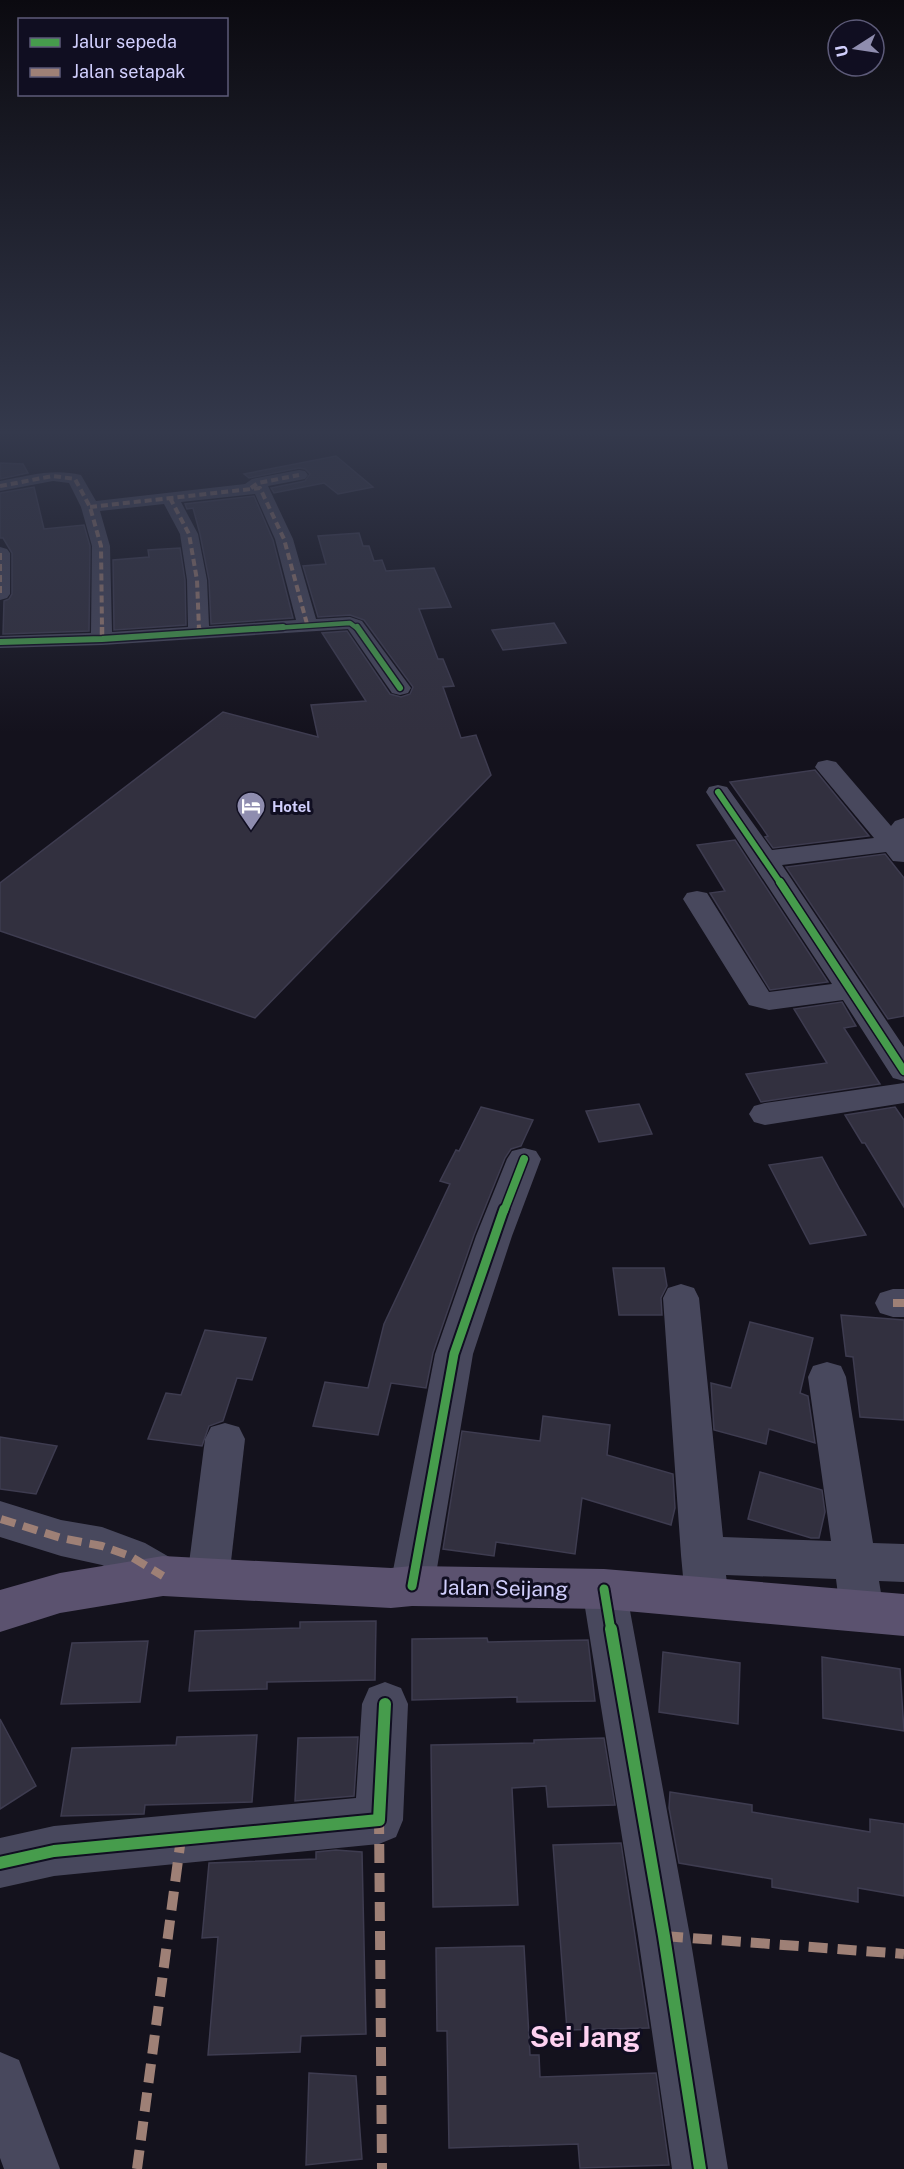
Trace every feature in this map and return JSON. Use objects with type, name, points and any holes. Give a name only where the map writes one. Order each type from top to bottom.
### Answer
[{"type":"main road","name":"Jalan Seijang","points":[[0,1611],[60,1593],[163,1576],[391,1588],[412,1586],[604,1589],[883,1613]]},
{"type":"street","points":[[97,530],[101,546],[102,639]]},
{"type":"street","points":[[187,530],[197,580],[199,633]]},
{"type":"street","points":[[280,530],[307,624]]},
{"type":"street","points":[[0,553],[0,594]]},
{"type":"street","points":[[0,642],[102,639],[350,622],[355,625],[400,688]]},
{"type":"street","points":[[827,767],[900,843]]},
{"type":"street","points":[[718,792],[853,990],[891,1028],[904,1071]]},
{"type":"street","points":[[765,859],[900,843]]},
{"type":"street","points":[[697,899],[759,999],[769,1001],[853,990]]},
{"type":"street","points":[[765,1114],[904,1093]]},
{"type":"street","points":[[412,1586],[454,1354],[494,1236],[524,1159]]},
{"type":"street","points":[[681,1298],[707,1598]]},
{"type":"street","points":[[827,1377],[854,1560],[883,1613]]},
{"type":"street","points":[[208,1579],[225,1439]]},
{"type":"street","points":[[1,1519],[61,1538],[102,1546],[130,1556],[163,1576]]},
{"type":"street","points":[[702,1555],[904,1563]]},
{"type":"street","points":[[604,1589],[664,1936],[700,2169]]},
{"type":"street","points":[[0,1863],[54,1851],[378,1820],[385,1704]]},
{"type":"street","points":[[0,2079],[32,2169]]},
{"type":"building","points":[[0,530],[85,530],[90,546],[89,631],[3,634],[4,601],[12,594],[12,553],[3,538],[0,538]]},
{"type":"building","points":[[199,530],[269,530],[293,618],[211,624],[209,580]]},
{"type":"building","name":"Hotel","points":[[359,533],[363,546],[369,546],[374,561],[382,560],[386,571],[434,568],[451,607],[419,609],[438,659],[443,659],[454,686],[443,687],[461,738],[476,735],[491,775],[255,1018],[0,931],[0,883],[223,712],[318,737],[311,705],[366,701],[322,633],[347,631],[390,694],[401,697],[410,694],[413,687],[364,620],[350,615],[318,617],[303,566],[326,564],[318,536]]},
{"type":"building","points":[[180,548],[185,580],[186,625],[114,630],[113,560],[149,557],[148,550]]},
{"type":"building","points":[[554,623],[566,643],[503,650],[492,630]]},
{"type":"building","points":[[815,770],[869,836],[773,848],[765,837],[768,836],[730,782]]},
{"type":"building","points":[[735,840],[828,982],[770,990],[710,893],[725,891],[697,845]]},
{"type":"building","points":[[885,854],[904,878],[904,1016],[888,1019],[786,867]]},
{"type":"building","points":[[842,1002],[856,1026],[844,1028],[880,1084],[761,1102],[746,1074],[827,1063],[794,1009]]},
{"type":"building","points":[[639,1104],[652,1134],[599,1142],[586,1111]]},
{"type":"building","points":[[481,1107],[533,1120],[521,1146],[511,1149],[505,1158],[474,1235],[433,1353],[426,1388],[391,1383],[378,1435],[313,1426],[325,1382],[368,1388],[384,1324],[450,1184],[440,1181],[456,1150],[459,1151]]},
{"type":"building","points":[[895,1107],[904,1120],[904,1207],[845,1115]]},
{"type":"building","points":[[822,1157],[866,1235],[810,1244],[769,1165]]},
{"type":"building","points":[[613,1268],[664,1268],[667,1286],[661,1298],[662,1315],[619,1315]]},
{"type":"building","points":[[841,1315],[904,1320],[904,1420],[860,1417],[853,1357],[846,1356]]},
{"type":"building","points":[[750,1322],[813,1338],[800,1393],[808,1396],[815,1443],[769,1429],[766,1444],[714,1430],[711,1383],[731,1388]]},
{"type":"building","points":[[205,1330],[266,1338],[252,1380],[237,1378],[223,1421],[209,1426],[202,1446],[148,1439],[166,1393],[181,1395]]},
{"type":"building","points":[[543,1416],[610,1425],[607,1455],[673,1474],[675,1508],[671,1525],[582,1498],[575,1554],[496,1542],[494,1556],[443,1549],[462,1431],[540,1441]]},
{"type":"building","points":[[0,1437],[57,1446],[36,1494],[0,1489]]},
{"type":"building","points":[[760,1472],[822,1490],[825,1512],[819,1538],[811,1538],[748,1519]]},
{"type":"building","points":[[376,1621],[375,1680],[267,1682],[267,1689],[189,1691],[195,1631],[300,1628],[300,1622]]},
{"type":"building","points":[[487,1638],[488,1642],[588,1640],[595,1701],[517,1702],[517,1697],[412,1700],[412,1639]]},
{"type":"building","points":[[148,1641],[140,1702],[61,1704],[72,1643]]},
{"type":"building","points":[[663,1652],[740,1663],[738,1724],[659,1712]]},
{"type":"building","points":[[822,1657],[900,1669],[904,1731],[823,1718]]},
{"type":"building","points":[[0,1719],[36,1786],[0,1809]]},
{"type":"building","points":[[257,1735],[252,1802],[145,1805],[144,1814],[61,1816],[72,1748],[176,1745],[177,1737]]},
{"type":"building","points":[[358,1737],[354,1796],[295,1801],[298,1738]]},
{"type":"building","points":[[604,1738],[615,1805],[548,1807],[546,1786],[512,1788],[518,1905],[433,1907],[431,1745],[534,1743],[534,1740]]},
{"type":"building","points":[[670,1792],[752,1805],[752,1812],[870,1832],[870,1819],[904,1824],[904,1896],[858,1888],[858,1902],[772,1887],[772,1879],[679,1863],[669,1808]]},
{"type":"building","points":[[621,1843],[649,2028],[567,2030],[553,1845]]},
{"type":"building","points":[[336,1850],[362,1852],[366,2034],[301,2036],[300,2052],[208,2055],[218,1937],[202,1938],[209,1863],[316,1859],[316,1852]]},
{"type":"building","points":[[524,1946],[530,2055],[539,2055],[540,2077],[656,2073],[669,2165],[580,2168],[578,2144],[449,2148],[447,2031],[437,2031],[436,1948]]},
{"type":"building","points":[[309,2073],[356,2076],[362,2159],[306,2165]]},
{"type":"marked path","points":[[97,530],[101,546],[102,639]]},
{"type":"marked path","points":[[187,530],[197,580],[199,633]]},
{"type":"marked path","points":[[280,530],[307,624]]},
{"type":"marked path","points":[[0,553],[0,594]]},
{"type":"marked path","points":[[893,1303],[904,1303]]},
{"type":"marked path","points":[[1,1519],[61,1538],[102,1546],[130,1556],[163,1576]]},
{"type":"marked path","points":[[379,1815],[382,2169]]},
{"type":"marked path","points":[[137,2169],[181,1838]]},
{"type":"marked path","points":[[664,1936],[904,1954]]},
{"type":"cycle path","points":[[0,642],[102,639],[350,623],[355,625],[400,688]]},
{"type":"cycle path","points":[[718,792],[765,859],[904,1071]]},
{"type":"cycle path","points":[[412,1586],[454,1354],[494,1236],[524,1159]]},
{"type":"cycle path","points":[[604,1589],[664,1936],[700,2169]]},
{"type":"cycle path","points":[[0,1863],[54,1851],[379,1820],[385,1704]]},
{"type":"place","name":"Hotel","points":[[251,832]]},
{"type":"district","name":"Sei Jang","points":[[585,2036]]}]
